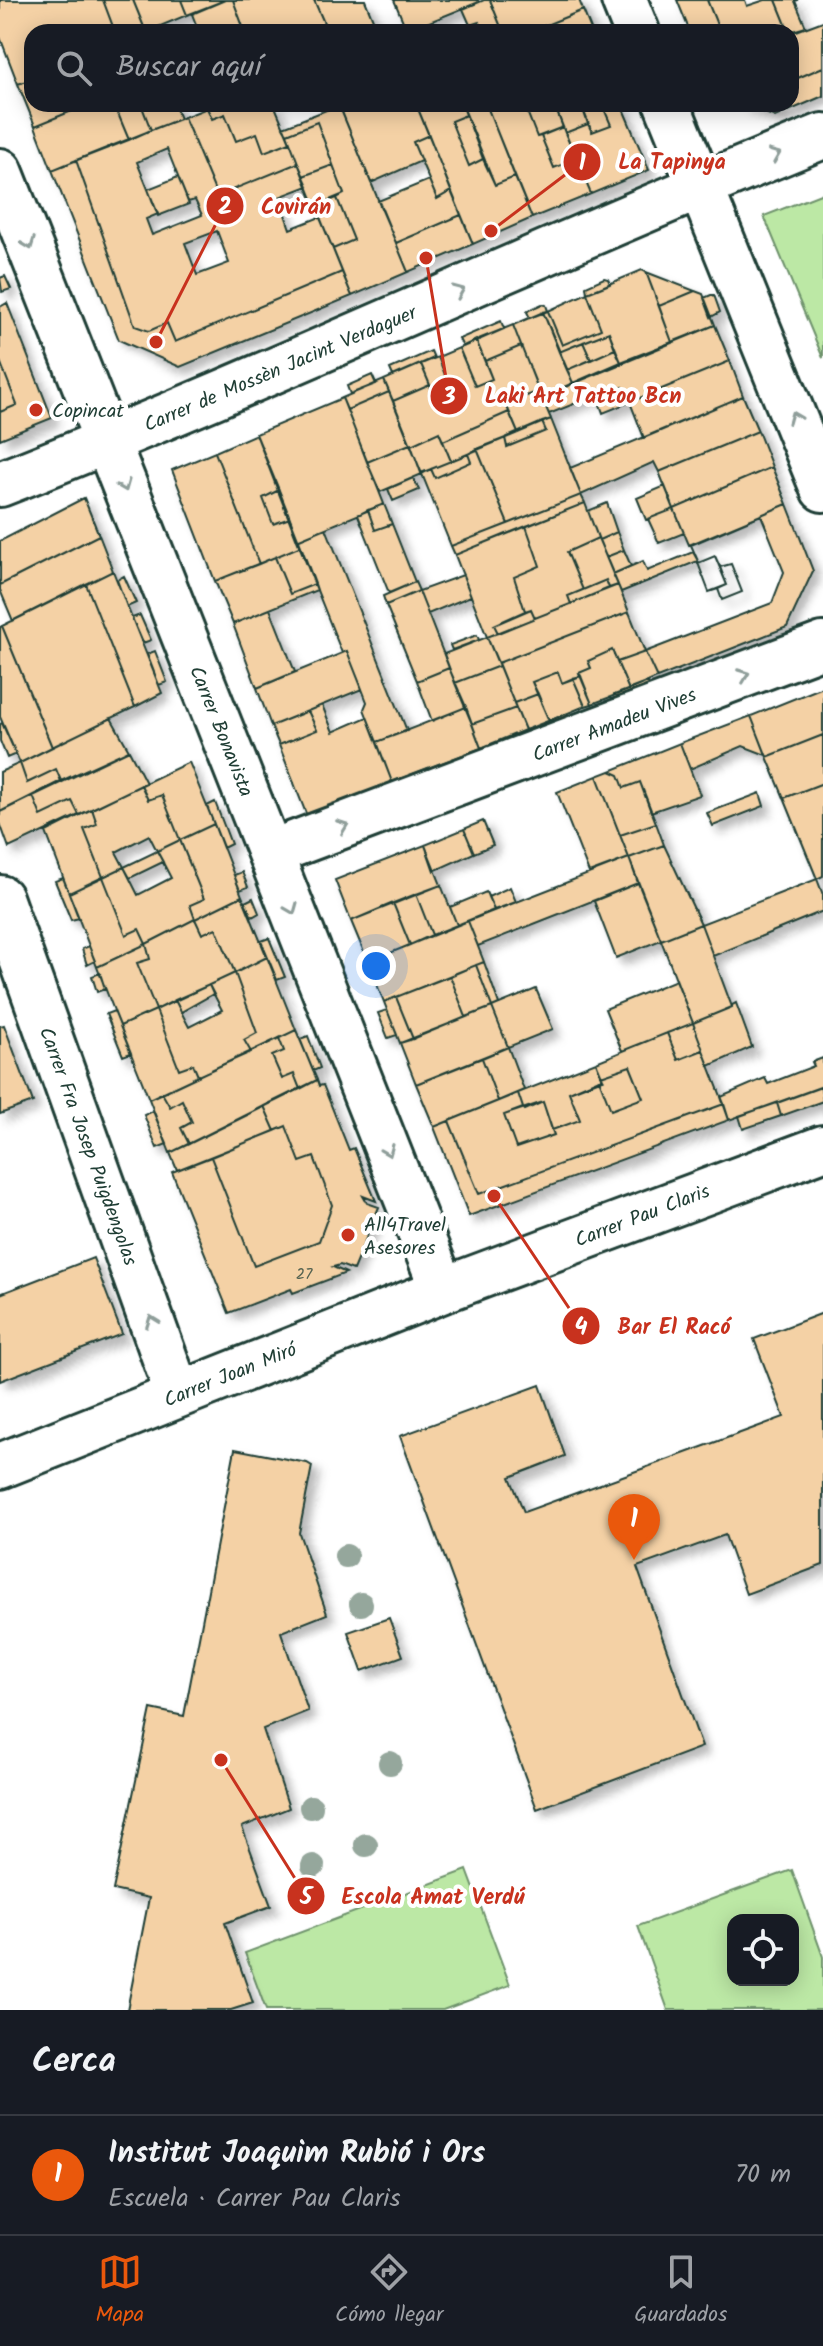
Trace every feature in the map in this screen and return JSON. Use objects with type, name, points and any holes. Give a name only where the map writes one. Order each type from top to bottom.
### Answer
[{"type":"street","points":[[624,0],[634,24]]},
{"type":"street","points":[[670,112],[823,489]]},
{"type":"street","name":"Carrer de Mossèn Jacint Verdaguer","points":[[0,484],[107,443],[700,186],[823,136]]},
{"type":"street","name":"Carrer Bonavista","points":[[0,171],[270,853],[452,1286]]},
{"type":"street","name":"Carrer Amadeu Vives","points":[[270,853],[823,645]]},
{"type":"street","name":"Carrer Fra Josep Puigdengolas","points":[[0,898],[11,963],[178,1395]]},
{"type":"street","name":"Carrer Pau Claris","points":[[452,1286],[823,1148]]},
{"type":"street","name":"Carrer Joan Miró","points":[[0,1466],[452,1286]]},
{"type":"green space","points":[[823,193],[823,358],[764,216]]},
{"type":"green space","points":[[467,1870],[510,1985],[443,2010],[266,2010],[245,1953]]},
{"type":"green space","points":[[792,1870],[823,1957],[823,2010],[668,2010],[638,1926]]},
{"type":"building","points":[[0,0],[103,0],[112,24],[24,24],[24,82],[18,84],[0,37]]},
{"type":"building","points":[[103,0],[133,0],[143,24],[112,24]]},
{"type":"building","points":[[133,0],[181,0],[187,15],[165,24],[143,24]]},
{"type":"building","points":[[181,0],[225,0],[187,15]]},
{"type":"building","points":[[225,0],[233,0],[242,24],[196,24],[192,14]]},
{"type":"building","points":[[233,0],[314,0],[324,24],[242,24]]},
{"type":"building","points":[[314,0],[365,0],[375,24],[324,24]]},
{"type":"building","points":[[394,0],[479,2],[424,24],[404,24]]},
{"type":"building","points":[[490,0],[500,24],[470,24],[463,9]]},
{"type":"building","points":[[490,0],[579,0],[583,10],[549,24],[500,24]]},
{"type":"building","points":[[677,0],[707,0],[717,24],[687,24]]},
{"type":"building","points":[[707,0],[745,0],[747,6],[776,0],[786,24],[717,24]]},
{"type":"building","points":[[776,0],[798,0],[795,1],[806,27],[799,29],[799,24],[786,24]]},
{"type":"building","points":[[583,10],[589,24],[549,24]]},
{"type":"building","points":[[823,21],[823,67],[799,78],[799,30]]},
{"type":"building","points":[[823,67],[823,96],[799,106],[799,78]]},
{"type":"building","points":[[24,82],[24,99],[18,84]]},
{"type":"building","points":[[29,112],[69,112],[35,126]]},
{"type":"building","points":[[69,112],[117,112],[129,140],[52,170],[35,126]]},
{"type":"building","points":[[117,112],[144,112],[151,130],[129,140]]},
{"type":"building","points":[[144,112],[177,112],[180,119],[151,130]]},
{"type":"building","points":[[197,112],[209,112],[212,119],[225,114],[236,141],[257,133],[264,152],[290,142],[298,163],[217,196],[184,117]]},
{"type":"building","points":[[209,112],[277,112],[290,142],[264,152],[257,133],[236,141],[225,114],[212,119]]},
{"type":"building","points":[[321,112],[342,112],[408,272],[352,296],[333,249],[354,240],[337,198],[344,194],[317,122],[287,134],[283,127]]},
{"type":"building","points":[[342,112],[419,112],[429,135],[413,142],[421,161],[371,183]]},
{"type":"building","points":[[419,112],[465,112],[466,115],[451,121],[469,166],[483,159],[495,185],[515,177],[532,218],[473,244]]},
{"type":"building","points":[[465,112],[489,112],[515,177],[495,185]]},
{"type":"building","points":[[489,112],[527,112],[554,168],[576,159],[591,194],[532,218]]},
{"type":"building","points":[[527,112],[557,112],[563,127],[537,137]]},
{"type":"building","points":[[557,112],[584,112],[588,124],[565,133]]},
{"type":"building","points":[[584,112],[605,112],[611,125],[592,132]]},
{"type":"building","points":[[605,112],[624,112],[649,170],[591,194],[565,133],[588,124],[592,132],[611,125]]},
{"type":"building","points":[[763,112],[786,112],[775,117]]},
{"type":"building","points":[[466,115],[483,159],[469,166],[451,121]]},
{"type":"building","points":[[184,117],[217,196],[298,163],[308,186],[279,197],[290,229],[320,217],[342,272],[175,342],[167,323],[149,331],[135,326],[76,160]],"holes":[[[167,149],[188,202],[195,200],[202,215],[152,235],[146,219],[158,214],[137,162]],[[217,231],[229,263],[197,275],[185,243]]]},
{"type":"building","points":[[317,122],[333,165],[303,176],[287,134]]},
{"type":"building","points":[[563,127],[576,159],[554,168],[541,136]]},
{"type":"building","points":[[429,135],[451,191],[437,199],[413,142]]},
{"type":"building","points":[[76,160],[135,326],[149,331],[167,323],[175,342],[342,272],[352,296],[180,367],[119,340],[52,170]]},
{"type":"building","points":[[333,165],[344,194],[315,206],[303,176]]},
{"type":"building","points":[[178,177],[189,204],[158,216],[148,189]]},
{"type":"building","points":[[429,180],[437,199],[451,191],[461,215],[396,243],[378,201]]},
{"type":"building","points":[[337,198],[354,240],[333,249],[315,206]]},
{"type":"building","points":[[461,215],[473,244],[408,272],[396,243]]},
{"type":"building","points":[[642,270],[646,272],[672,342],[621,362],[609,332],[559,352],[543,312],[548,311],[562,345],[601,329],[587,293]]},
{"type":"building","points":[[646,272],[695,291],[659,306]]},
{"type":"building","points":[[5,276],[11,289],[2,292],[0,278]]},
{"type":"building","points":[[604,278],[610,284],[587,293],[586,286]]},
{"type":"building","points":[[695,291],[703,294],[715,325],[672,342],[659,306]]},
{"type":"building","points":[[587,293],[601,329],[562,345],[548,311]]},
{"type":"building","points":[[714,295],[720,312],[711,317],[704,298]]},
{"type":"building","points":[[7,303],[52,418],[0,439],[0,412],[17,405],[0,361],[0,307]]},
{"type":"building","points":[[542,304],[548,311],[530,318],[527,312]]},
{"type":"building","points":[[543,312],[573,383],[541,397],[513,325]]},
{"type":"building","points":[[501,321],[504,329],[463,347],[459,339]]},
{"type":"building","points":[[513,325],[521,346],[485,361],[476,340]]},
{"type":"building","points":[[715,325],[730,361],[630,402],[623,387],[598,399],[596,395],[549,414],[541,397]]},
{"type":"building","points":[[609,332],[615,349],[591,360],[583,342]]},
{"type":"building","points":[[476,340],[492,379],[475,386],[459,348]]},
{"type":"building","points":[[583,342],[591,360],[567,370],[559,352]]},
{"type":"building","points":[[521,346],[539,391],[506,404],[509,412],[443,441],[439,432],[411,445],[393,401],[430,385],[437,402],[453,395],[438,357],[459,348],[475,386],[492,379],[485,361]]},
{"type":"building","points":[[615,349],[621,362],[573,383],[567,370]]},
{"type":"building","points":[[431,351],[434,358],[393,376],[390,369]]},
{"type":"building","points":[[438,357],[453,395],[437,402],[421,364]]},
{"type":"building","points":[[0,361],[17,405],[0,412]]},
{"type":"building","points":[[730,361],[743,396],[644,438],[630,402]]},
{"type":"building","points":[[421,364],[430,385],[393,401],[384,380]]},
{"type":"building","points":[[372,375],[376,384],[350,394],[347,386]]},
{"type":"building","points":[[384,380],[389,392],[347,410],[342,398]]},
{"type":"building","points":[[623,387],[630,402],[603,413],[598,399]]},
{"type":"building","points":[[539,391],[551,419],[518,433],[506,404]]},
{"type":"building","points":[[389,392],[410,444],[367,462],[347,410]]},
{"type":"building","points":[[743,396],[758,431],[659,472],[654,462],[581,495],[570,468]]},
{"type":"building","points":[[342,398],[384,504],[297,540],[256,434]]},
{"type":"building","points":[[509,412],[518,433],[451,461],[443,441]]},
{"type":"building","points":[[551,419],[581,495],[508,524],[477,449],[505,438],[507,447],[546,431],[542,422]]},
{"type":"building","points":[[542,422],[546,431],[507,447],[505,438]]},
{"type":"building","points":[[758,431],[772,467],[674,509],[659,472]]},
{"type":"building","points":[[439,432],[451,461],[421,473],[411,445]]},
{"type":"building","points":[[256,434],[279,490],[263,498],[273,524],[290,518],[301,546],[259,564],[215,452]]},
{"type":"building","points":[[410,444],[422,474],[380,492],[367,462]]},
{"type":"building","points":[[477,449],[508,524],[451,546],[422,474],[431,469],[435,478],[471,462],[468,454]]},
{"type":"building","points":[[215,452],[259,564],[215,581],[172,470]]},
{"type":"building","points":[[468,454],[471,462],[435,478],[431,469]]},
{"type":"building","points":[[772,467],[787,504],[689,545],[674,509]]},
{"type":"building","points":[[413,478],[419,490],[393,501],[388,489]]},
{"type":"building","points":[[665,486],[674,509],[646,520],[637,498]]},
{"type":"building","points":[[279,490],[290,518],[273,524],[263,498]]},
{"type":"building","points":[[581,495],[585,503],[455,555],[451,546]]},
{"type":"building","points":[[84,498],[99,535],[0,585],[0,541]]},
{"type":"building","points":[[585,503],[598,538],[567,552],[583,590],[568,596],[571,604],[535,618],[531,609],[525,611],[514,577],[540,566],[526,526]]},
{"type":"building","points":[[607,503],[617,532],[599,540],[588,511]]},
{"type":"building","points":[[384,504],[392,524],[375,530],[368,510]]},
{"type":"building","points":[[787,504],[813,571],[787,627],[657,678],[645,652],[772,603],[784,572],[761,515]]},
{"type":"building","points":[[674,509],[684,533],[659,543],[648,519]]},
{"type":"building","points":[[368,510],[375,530],[392,524],[415,582],[389,593],[358,515]]},
{"type":"building","points":[[761,515],[784,572],[772,603],[645,652],[621,592],[698,561],[691,545]],"holes":[[[715,556],[720,567],[731,564],[742,592],[722,600],[718,589],[709,592],[698,563]]]},
{"type":"building","points":[[761,515],[784,572],[772,603],[645,652],[621,592],[698,561],[691,545]]},
{"type":"building","points":[[526,526],[540,566],[514,577],[525,611],[494,625],[498,633],[487,637],[455,555]]},
{"type":"building","points":[[326,528],[407,731],[377,742],[364,709],[367,702],[347,651],[342,653],[297,540]]},
{"type":"building","points":[[617,532],[624,550],[606,557],[599,540]]},
{"type":"building","points":[[99,535],[113,571],[13,621],[0,585]]},
{"type":"building","points":[[598,538],[618,585],[609,588],[606,580],[583,590],[567,552]]},
{"type":"building","points":[[301,546],[315,584],[290,594],[275,557]]},
{"type":"building","points":[[624,550],[631,566],[613,574],[606,557]]},
{"type":"building","points":[[693,552],[698,561],[621,592],[613,574],[643,561],[647,571]]},
{"type":"building","points":[[715,556],[727,585],[709,592],[698,563]]},
{"type":"building","points":[[275,557],[290,594],[315,584],[317,590],[233,624],[215,581]]},
{"type":"building","points":[[731,564],[742,592],[722,600],[718,589],[727,585],[720,567]]},
{"type":"building","points":[[113,571],[162,693],[135,707],[86,584]]},
{"type":"building","points":[[463,575],[471,596],[428,614],[419,591]]},
{"type":"building","points":[[124,576],[136,603],[127,607],[117,580]]},
{"type":"building","points":[[606,580],[609,588],[571,604],[568,596]]},
{"type":"building","points":[[415,582],[419,591],[386,605],[383,596]]},
{"type":"building","points":[[86,584],[135,707],[52,747],[2,626]]},
{"type":"building","points":[[618,585],[629,612],[498,663],[487,637]]},
{"type":"building","points":[[419,591],[449,668],[417,681],[386,605]]},
{"type":"building","points":[[270,609],[295,672],[257,688],[233,624]]},
{"type":"building","points":[[531,609],[535,618],[498,633],[494,625]]},
{"type":"building","points":[[629,612],[645,652],[617,662],[612,650],[588,661],[591,668],[579,673],[581,676],[562,683],[558,672],[532,682],[538,694],[514,703],[498,663]]},
{"type":"building","points":[[140,615],[151,640],[143,643],[132,618]]},
{"type":"building","points":[[2,626],[52,747],[20,763],[0,717]]},
{"type":"building","points":[[477,635],[479,640],[452,650],[450,645]]},
{"type":"building","points":[[487,637],[499,666],[455,683],[444,654]]},
{"type":"building","points":[[612,650],[629,690],[592,704],[579,673],[591,668],[588,661]]},
{"type":"building","points":[[155,651],[167,682],[159,685],[147,654]]},
{"type":"building","points":[[347,651],[362,689],[271,726],[257,688]]},
{"type":"building","points":[[645,652],[657,678],[629,690],[617,662]]},
{"type":"building","points":[[499,666],[516,708],[472,724],[455,683]]},
{"type":"building","points":[[449,668],[466,707],[432,721],[417,681]]},
{"type":"building","points":[[558,672],[562,683],[573,678],[585,706],[549,721],[532,682]]},
{"type":"building","points":[[581,676],[592,704],[585,706],[573,678]]},
{"type":"building","points":[[648,682],[650,687],[616,701],[614,695]]},
{"type":"building","points":[[823,687],[823,735],[767,757],[751,716]]},
{"type":"building","points":[[538,694],[549,721],[525,730],[514,703]]},
{"type":"building","points":[[322,705],[333,732],[367,717],[392,782],[307,816],[279,745],[317,730],[308,711]]},
{"type":"building","points":[[466,707],[481,748],[392,782],[377,742]]},
{"type":"building","points":[[516,708],[525,730],[481,748],[472,724]]},
{"type":"building","points":[[308,711],[317,730],[279,745],[271,726]]},
{"type":"building","points":[[568,713],[571,718],[537,731],[535,726]]},
{"type":"building","points":[[751,716],[766,755],[743,746],[690,769],[680,743]]},
{"type":"building","points":[[111,718],[129,750],[61,781],[56,769],[27,783],[20,763]]},
{"type":"building","points":[[2,723],[16,754],[7,758],[0,741]]},
{"type":"building","points":[[823,735],[823,783],[784,798],[767,757]]},
{"type":"building","points":[[680,743],[700,795],[651,812],[640,782],[624,788],[619,775],[610,771]]},
{"type":"building","points":[[129,750],[146,783],[79,815],[72,801],[41,816],[33,796]]},
{"type":"building","points":[[189,762],[214,824],[180,840],[162,795],[148,800],[141,785]]},
{"type":"building","points":[[20,763],[27,783],[56,769],[61,781],[0,812],[0,772]]},
{"type":"building","points":[[610,771],[619,775],[624,788],[640,782],[656,823],[620,835],[597,776]]},
{"type":"building","points":[[597,776],[629,858],[589,873],[557,792]]},
{"type":"building","points":[[823,783],[823,876],[817,879],[784,798]]},
{"type":"building","points":[[141,785],[148,800],[162,795],[180,840],[157,851],[149,835],[116,852],[124,867],[103,877],[84,829],[97,824],[92,809]]},
{"type":"building","points":[[760,793],[764,806],[713,826],[707,813]]},
{"type":"building","points":[[33,796],[41,816],[72,801],[79,815],[9,848],[0,823],[0,812]]},
{"type":"building","points":[[215,802],[231,844],[223,848],[207,806]]},
{"type":"building","points":[[92,809],[97,824],[84,829],[103,877],[69,893],[46,832]]},
{"type":"building","points":[[483,821],[493,845],[474,853],[464,829]]},
{"type":"building","points":[[656,823],[664,845],[629,858],[620,835]]},
{"type":"building","points":[[214,824],[242,896],[195,919],[190,905],[204,899],[180,840]]},
{"type":"building","points":[[464,829],[474,853],[434,871],[425,845]]},
{"type":"building","points":[[180,840],[204,899],[190,905],[195,919],[146,944],[139,929],[126,935],[103,877],[124,867],[138,895],[171,878],[157,851]]},
{"type":"building","points":[[425,845],[441,885],[351,921],[335,880]]},
{"type":"building","points":[[664,845],[701,924],[661,940],[629,858]]},
{"type":"building","points":[[157,851],[163,862],[130,878],[124,867]]},
{"type":"building","points":[[629,858],[638,883],[478,946],[468,921]]},
{"type":"building","points":[[242,872],[248,887],[240,890],[234,875]]},
{"type":"building","points":[[103,877],[126,935],[139,929],[146,944],[97,967],[69,893]]},
{"type":"building","points":[[63,878],[79,918],[71,920],[55,881]]},
{"type":"building","points":[[817,879],[823,895],[823,911],[713,956],[701,924]]},
{"type":"building","points":[[638,883],[661,940],[616,958],[594,901]]},
{"type":"building","points":[[441,885],[457,925],[432,935],[416,894]]},
{"type":"building","points":[[510,887],[516,902],[494,910],[488,897]]},
{"type":"building","points":[[486,892],[494,910],[457,925],[450,907]]},
{"type":"building","points":[[416,894],[432,935],[410,945],[393,903]]},
{"type":"building","points":[[242,896],[267,957],[235,973],[216,928],[202,934],[195,919]]},
{"type":"building","points":[[253,898],[259,913],[252,917],[245,902]]},
{"type":"building","points":[[393,903],[410,945],[368,962],[351,921]]},
{"type":"building","points":[[195,919],[202,934],[216,928],[235,973],[156,1010],[137,963],[150,959],[146,944]]},
{"type":"building","points":[[468,921],[484,962],[384,1002],[368,962]]},
{"type":"building","points":[[701,924],[732,1007],[693,1023],[661,940]]},
{"type":"building","points":[[269,938],[285,977],[277,980],[261,941]]},
{"type":"building","points":[[146,944],[150,959],[137,963],[156,1010],[120,1026],[97,967]]},
{"type":"building","points":[[89,946],[95,961],[87,965],[82,949]]},
{"type":"building","points":[[267,957],[296,1030],[251,1052],[244,1040],[257,1033],[235,973]]},
{"type":"building","points":[[484,962],[499,1004],[492,1007],[476,965]]},
{"type":"building","points":[[476,965],[492,1007],[466,1017],[450,976]]},
{"type":"building","points":[[100,973],[105,989],[97,992],[92,976]]},
{"type":"building","points":[[235,973],[257,1033],[244,1040],[251,1052],[198,1076],[193,1064],[179,1069],[156,1010],[175,1000],[189,1027],[222,1010],[209,985]]},
{"type":"building","points":[[450,976],[466,1017],[413,1039],[396,997]]},
{"type":"building","points":[[676,980],[693,1023],[622,1051],[605,1009]]},
{"type":"building","points":[[209,985],[213,994],[181,1012],[175,1000]]},
{"type":"building","points":[[536,989],[553,1029],[508,1047],[492,1007]]},
{"type":"building","points":[[396,997],[413,1039],[400,1043],[384,1002]]},
{"type":"building","points":[[736,1003],[752,1047],[709,1066],[693,1023]]},
{"type":"building","points":[[492,1007],[508,1047],[416,1084],[400,1043]]},
{"type":"building","points":[[156,1010],[179,1069],[193,1064],[198,1076],[149,1099],[120,1026]]},
{"type":"building","points":[[387,1010],[397,1035],[388,1038],[378,1013]]},
{"type":"building","points":[[114,1011],[131,1053],[123,1056],[106,1014]]},
{"type":"building","points":[[693,1023],[703,1050],[678,1060],[667,1033]]},
{"type":"building","points":[[4,1025],[33,1102],[0,1114],[0,1026]]},
{"type":"building","points":[[296,1030],[317,1080],[300,1089],[294,1074],[282,1079],[272,1056],[284,1051],[279,1038]]},
{"type":"building","points":[[667,1033],[678,1060],[703,1050],[724,1104],[479,1194],[449,1121],[518,1093],[523,1108],[504,1115],[516,1148],[554,1135],[552,1130],[580,1120],[569,1092],[599,1079],[611,1110],[643,1098],[630,1066],[601,1076],[596,1062]]},
{"type":"building","points":[[308,1036],[320,1068],[313,1071],[300,1039]]},
{"type":"building","points":[[279,1038],[284,1051],[272,1056],[282,1079],[294,1074],[300,1089],[189,1144],[181,1128],[192,1122],[182,1100],[170,1107],[162,1093]]},
{"type":"building","points":[[508,1047],[524,1090],[498,1101],[482,1058]]},
{"type":"building","points":[[482,1058],[498,1101],[434,1127],[416,1084]]},
{"type":"building","points":[[823,1058],[823,1086],[729,1120],[721,1097],[765,1078],[768,1084],[814,1066],[812,1062]]},
{"type":"building","points":[[596,1062],[603,1079],[569,1092],[580,1120],[552,1130],[543,1102],[525,1110],[523,1108],[518,1093]]},
{"type":"building","points":[[630,1066],[643,1098],[611,1110],[599,1079]]},
{"type":"building","points":[[317,1080],[319,1086],[323,1085],[349,1150],[354,1148],[376,1201],[363,1196],[367,1203],[379,1207],[353,1270],[340,1265],[333,1267],[346,1273],[293,1293],[291,1289],[229,1313],[172,1172],[211,1157],[254,1266],[319,1241],[332,1205],[314,1157],[300,1162],[286,1126],[275,1131],[264,1106]]},
{"type":"building","points":[[821,1087],[823,1101],[781,1116],[777,1103]]},
{"type":"building","points":[[162,1093],[170,1107],[182,1100],[192,1122],[181,1128],[189,1144],[170,1153],[149,1099]]},
{"type":"building","points":[[543,1102],[554,1135],[516,1148],[504,1115]]},
{"type":"building","points":[[777,1103],[781,1116],[743,1129],[739,1116]]},
{"type":"building","points":[[724,1104],[729,1120],[469,1216],[434,1127],[449,1121],[479,1194]]},
{"type":"building","points":[[264,1106],[275,1131],[177,1170],[170,1153]]},
{"type":"building","points":[[153,1111],[167,1144],[157,1148],[144,1115]]},
{"type":"building","points":[[286,1126],[300,1162],[314,1157],[332,1205],[319,1241],[254,1266],[211,1157]]},
{"type":"building","points":[[93,1258],[122,1334],[0,1381],[0,1294]]},
{"type":"building","points":[[823,1313],[823,1565],[746,1594],[725,1535],[637,1567],[702,1747],[537,1809],[400,1436],[540,1385],[565,1456],[510,1477],[524,1512],[784,1417],[754,1339]]},
{"type":"building","points":[[235,1449],[312,1466],[299,1533],[327,1614],[281,1632],[308,1711],[263,1729],[289,1808],[242,1827],[271,1906],[225,1923],[253,2003],[231,2010],[127,2010],[149,1898],[113,1890],[151,1709],[184,1716]]},
{"type":"building","points":[[389,1618],[403,1656],[362,1671],[348,1632]]},
{"type":"place","name":"La Tapinya","points":[[491,231]]},
{"type":"place","name":"Laki Art Tattoo Bcn","points":[[426,258]]},
{"type":"place","name":"Covirán","points":[[156,342]]},
{"type":"place","name":"Copincat","points":[[36,410]]},
{"type":"place","name":"Bar El Racó","points":[[494,1196]]},
{"type":"place","name":"All4Travel Asesores","points":[[348,1235]]},
{"type":"place","name":"Institut Joaquim Rubió i Ors","points":[[634,1560]]},
{"type":"place","name":"Escola Amat Verdú","points":[[221,1760]]}]
